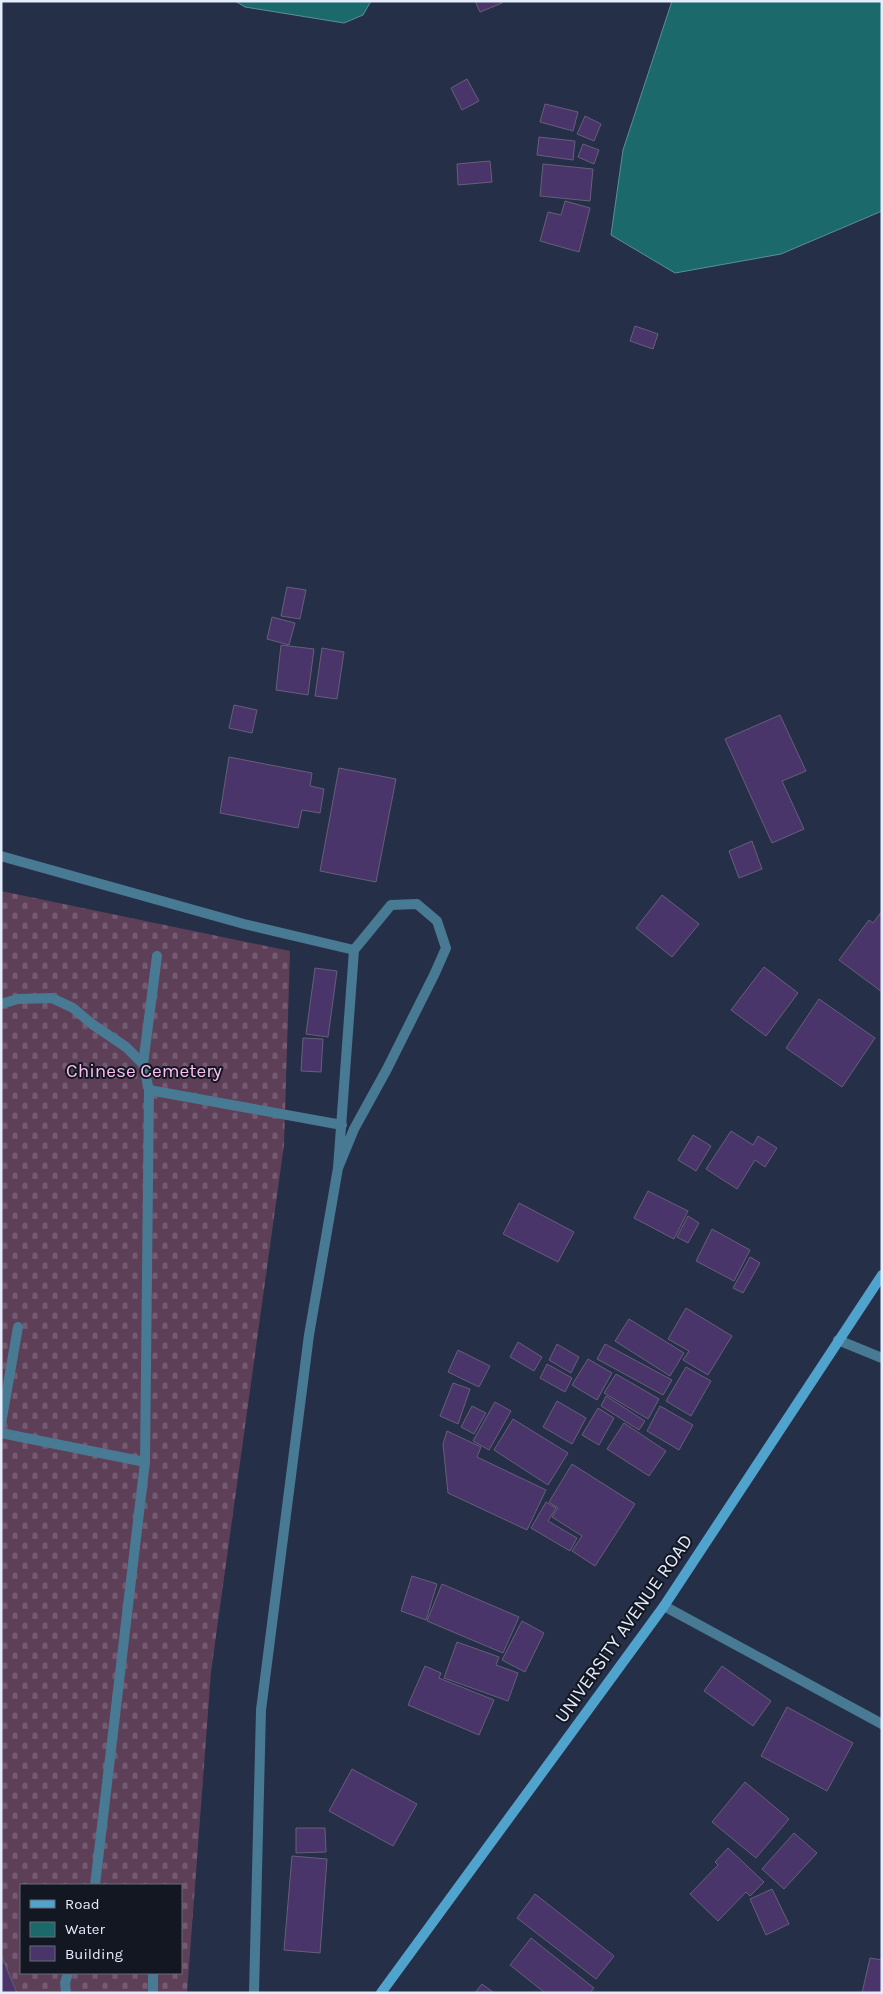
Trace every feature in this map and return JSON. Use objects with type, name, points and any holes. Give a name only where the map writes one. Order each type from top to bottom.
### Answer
[{"type":"main road","name":"UNIVERSITY AVENUE ROAD","points":[[381,1993],[664,1606],[882,1275]]},
{"type":"street","points":[[1,856],[244,924],[354,950]]},
{"type":"street","points":[[254,1993],[261,1710],[310,1335],[338,1168],[354,950],[391,905],[417,904],[438,921],[446,948],[387,1069],[354,1129],[338,1168]]},
{"type":"street","points":[[95,1884],[145,1462],[149,1090],[144,1064],[157,956]]},
{"type":"street","points":[[1,1004],[18,999],[52,998],[73,1008],[126,1047],[144,1064]]},
{"type":"street","points":[[149,1090],[342,1125]]},
{"type":"street","points":[[1,1424],[18,1327]]},
{"type":"street","points":[[838,1340],[882,1358]]},
{"type":"street","points":[[1,1433],[145,1462]]},
{"type":"street","points":[[664,1606],[882,1724]]},
{"type":"street","points":[[66,1993],[65,1983],[68,1974]]},
{"type":"street","points":[[153,1974],[153,1993]]},
{"type":"green space","name":"Chinese Cemetery","points":[[1,891],[290,951],[284,1145],[211,1672],[187,1993],[1,1993]]},
{"type":"water","points":[[235,1],[371,1],[363,15],[344,23],[245,7]]},
{"type":"water","points":[[672,1],[882,1],[882,211],[781,254],[675,273],[611,235],[623,150]]},
{"type":"building","points":[[475,1],[501,1],[502,3],[480,12]]},
{"type":"building","points":[[467,79],[479,101],[462,110],[451,88]]},
{"type":"building","points":[[545,104],[578,112],[573,131],[540,122]]},
{"type":"building","points":[[585,116],[601,124],[594,141],[577,134]]},
{"type":"building","points":[[539,137],[575,141],[573,160],[537,155]]},
{"type":"building","points":[[583,144],[599,150],[594,164],[578,157]]},
{"type":"building","points":[[490,161],[492,182],[458,185],[457,164]]},
{"type":"building","points":[[543,164],[593,169],[590,201],[540,196]]},
{"type":"building","points":[[565,201],[590,208],[579,252],[540,241],[548,212],[561,215]]},
{"type":"building","points":[[635,326],[658,334],[653,349],[630,341]]},
{"type":"building","points":[[287,587],[306,590],[300,619],[281,616]]},
{"type":"building","points":[[272,617],[295,623],[289,645],[267,639]]},
{"type":"building","points":[[281,645],[314,649],[308,695],[276,690]]},
{"type":"building","points":[[322,648],[344,652],[337,699],[315,696]]},
{"type":"building","points":[[234,705],[257,710],[252,733],[229,728]]},
{"type":"building","points":[[780,715],[806,771],[782,781],[804,829],[772,843],[725,739]]},
{"type":"building","points":[[229,757],[312,773],[310,786],[324,789],[320,813],[302,810],[298,828],[220,813]]},
{"type":"building","points":[[339,768],[396,779],[376,882],[320,871]]},
{"type":"building","points":[[752,841],[762,869],[739,878],[729,851]]},
{"type":"building","points":[[662,895],[699,924],[672,957],[636,928]]},
{"type":"building","points":[[882,911],[882,992],[839,960],[869,920],[873,923]]},
{"type":"building","points":[[764,967],[798,993],[766,1036],[731,1010]]},
{"type":"building","points":[[315,968],[337,971],[328,1037],[306,1034]]},
{"type":"building","points":[[819,999],[875,1038],[842,1087],[786,1048]]},
{"type":"building","points":[[303,1038],[323,1039],[321,1072],[301,1071]]},
{"type":"building","points":[[731,1131],[753,1145],[758,1136],[777,1148],[765,1167],[755,1160],[737,1189],[706,1169]]},
{"type":"building","points":[[693,1135],[711,1146],[696,1171],[678,1160]]},
{"type":"building","points":[[648,1191],[688,1211],[674,1239],[634,1218]]},
{"type":"building","points":[[519,1203],[574,1232],[558,1262],[503,1234]]},
{"type":"building","points":[[688,1216],[699,1223],[688,1243],[677,1237]]},
{"type":"building","points":[[712,1229],[750,1250],[734,1281],[696,1261]]},
{"type":"building","points":[[750,1257],[760,1263],[743,1293],[733,1288]]},
{"type":"building","points":[[686,1308],[732,1336],[708,1375],[683,1360],[689,1351],[668,1339]]},
{"type":"building","points":[[629,1319],[684,1353],[670,1376],[615,1341]]},
{"type":"building","points":[[518,1342],[542,1357],[534,1371],[510,1357]]},
{"type":"building","points":[[557,1344],[579,1357],[571,1373],[549,1360]]},
{"type":"building","points":[[605,1344],[672,1380],[663,1395],[597,1359]]},
{"type":"building","points":[[458,1350],[490,1366],[479,1387],[448,1372]]},
{"type":"building","points":[[588,1359],[612,1373],[597,1400],[572,1385]]},
{"type":"building","points":[[547,1364],[572,1378],[565,1392],[540,1378]]},
{"type":"building","points":[[686,1367],[711,1381],[691,1416],[666,1401]]},
{"type":"building","points":[[616,1374],[659,1399],[648,1419],[604,1393]]},
{"type":"building","points":[[453,1383],[470,1389],[458,1424],[440,1416]]},
{"type":"building","points":[[606,1396],[645,1421],[639,1430],[601,1406]]},
{"type":"building","points":[[557,1401],[586,1418],[572,1444],[543,1427]]},
{"type":"building","points":[[495,1402],[511,1411],[489,1450],[473,1441]]},
{"type":"building","points":[[472,1406],[486,1413],[474,1434],[461,1427]]},
{"type":"building","points":[[660,1406],[693,1425],[679,1450],[647,1431]]},
{"type":"building","points":[[598,1408],[614,1418],[599,1445],[582,1435]]},
{"type":"building","points":[[513,1419],[568,1453],[548,1485],[494,1450]]},
{"type":"building","points":[[624,1423],[666,1451],[649,1476],[607,1449]]},
{"type":"building","points":[[447,1431],[481,1447],[477,1457],[546,1490],[527,1530],[448,1493],[443,1444]]},
{"type":"building","points":[[572,1464],[635,1504],[595,1566],[572,1551],[582,1536],[552,1517],[558,1508],[549,1502]]},
{"type":"building","points":[[546,1502],[556,1508],[548,1521],[577,1538],[570,1551],[531,1528]]},
{"type":"building","points":[[412,1576],[437,1584],[426,1620],[401,1611]]},
{"type":"building","points":[[442,1584],[519,1617],[503,1653],[427,1621]]},
{"type":"building","points":[[522,1621],[544,1633],[525,1672],[502,1660]]},
{"type":"building","points":[[457,1642],[499,1657],[496,1665],[518,1673],[508,1701],[444,1678]]},
{"type":"building","points":[[425,1666],[441,1673],[439,1678],[494,1700],[479,1735],[408,1705]]},
{"type":"building","points":[[722,1666],[771,1701],[753,1726],[704,1691]]},
{"type":"building","points":[[787,1707],[853,1743],[827,1791],[761,1756]]},
{"type":"building","points":[[352,1769],[417,1804],[393,1846],[329,1811]]},
{"type":"building","points":[[745,1782],[789,1819],[756,1858],[712,1822]]},
{"type":"building","points":[[296,1828],[325,1828],[326,1852],[296,1853]]},
{"type":"building","points":[[794,1833],[817,1853],[784,1889],[762,1869]]},
{"type":"building","points":[[728,1848],[764,1882],[750,1896],[746,1892],[718,1921],[690,1894],[718,1865],[715,1862]]},
{"type":"building","points":[[292,1856],[327,1859],[320,1953],[284,1950]]},
{"type":"building","points":[[772,1889],[789,1924],[766,1935],[750,1899]]},
{"type":"building","points":[[535,1894],[614,1956],[596,1979],[517,1918]]},
{"type":"building","points":[[531,1938],[594,1988],[590,1993],[545,1993],[510,1965]]},
{"type":"building","points":[[1,1955],[17,1993],[1,1993]]},
{"type":"building","points":[[870,1958],[882,1960],[882,1993],[862,1993]]},
{"type":"building","points":[[482,1984],[494,1993],[475,1993]]}]
